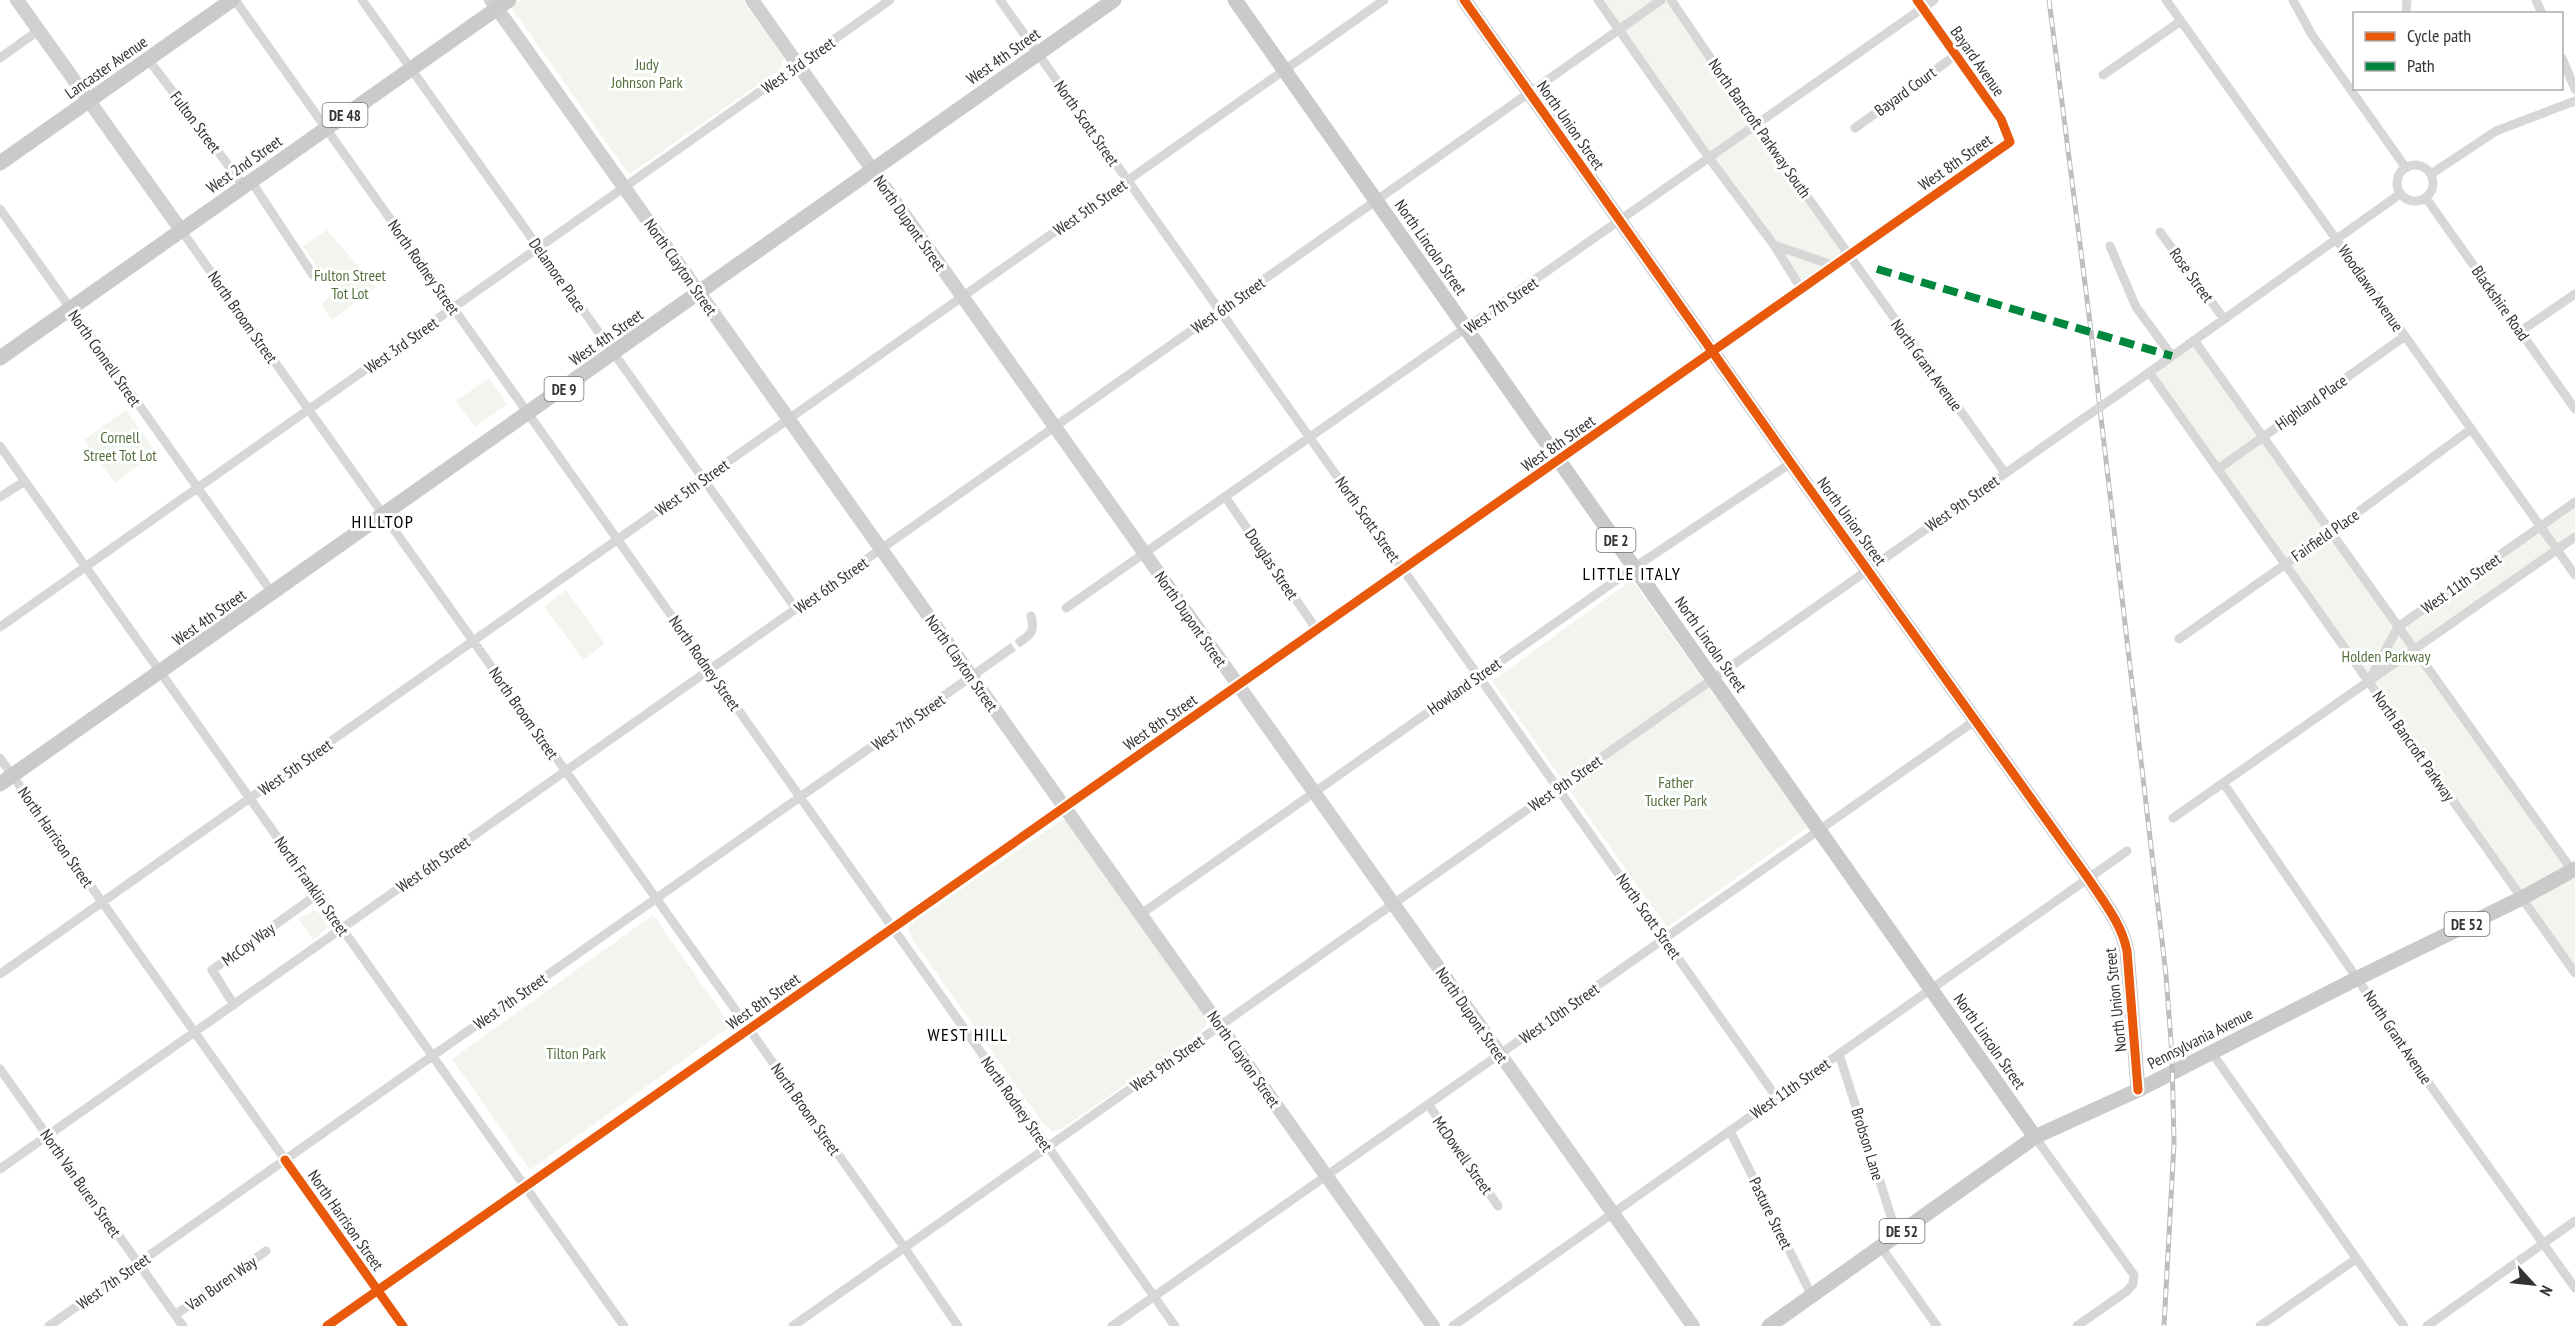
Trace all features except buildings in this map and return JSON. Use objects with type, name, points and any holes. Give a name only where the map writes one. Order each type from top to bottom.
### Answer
[{"type":"main road","name":"Lancaster Avenue","points":[[0,163],[233,0]]},
{"type":"main road","name":"West 4th Street","points":[[6,780],[1114,0]]},
{"type":"main road","name":"North Lincoln Street","points":[[1235,0],[2036,1137]]},
{"type":"main road","name":"North Union Street","points":[[1464,0],[2088,878],[2116,922],[2125,943],[2138,1090]]},
{"type":"main road","name":"West 2nd Street","points":[[0,358],[411,69],[499,3]]},
{"type":"main road","name":"Pennsylvania Avenue","points":[[1769,1326],[2036,1137],[2138,1090],[2574,872]]},
{"type":"street","name":"North Broom Street","points":[[18,0],[958,1326]]},
{"type":"street","name":"North Rodney Street","points":[[233,0],[1174,1326]]},
{"type":"street","name":"Delamore Place","points":[[362,0],[796,609]]},
{"type":"street","name":"North Dupont Street","points":[[752,0],[1692,1326]]},
{"type":"street","name":"West 3rd Street","points":[[0,627],[890,0]]},
{"type":"street","name":"North Scott Street","points":[[1000,0],[1777,1098]]},
{"type":"street","name":"West 5th Street","points":[[0,974],[1384,0]]},
{"type":"street","points":[[1598,0],[1709,158],[1774,245],[1802,290]]},
{"type":"street","name":"West 6th Street","points":[[0,1169],[1661,0]]},
{"type":"street","name":"North Bancroft Parkway South","points":[[1671,0],[1756,125],[1850,256]]},
{"type":"street","name":"West 7th Street","points":[[1066,608],[1145,555],[1756,125],[1920,4],[1934,0]]},
{"type":"street","name":"Woodlawn Avenue","points":[[2166,0],[2575,575]]},
{"type":"street","points":[[2294,0],[2312,35],[2353,89]]},
{"type":"street","name":"North Clayton Street","points":[[499,3],[624,187],[1433,1326]]},
{"type":"street","name":"Bayard Avenue","points":[[1920,4],[2006,127],[2010,142]]},
{"type":"street","points":[[2103,75],[2181,21]]},
{"type":"street","points":[[0,58],[39,30]]},
{"type":"street","name":"Bayard Court","points":[[1855,128],[1956,55]]},
{"type":"street","name":"Fulton Street","points":[[148,59],[248,184],[313,275]]},
{"type":"street","points":[[2563,60],[2575,89]]},
{"type":"street","points":[[2354,90],[2406,168]]},
{"type":"street","points":[[2431,174],[2496,131],[2575,101]]},
{"type":"street","name":"West 8th Street","points":[[327,1326],[2010,142]]},
{"type":"street","points":[[2421,165],[2431,174],[2434,186],[2426,198],[2412,201],[2400,194],[2397,179],[2406,168],[2421,165]]},
{"type":"street","name":"West 9th Street","points":[[793,1326],[2400,194]]},
{"type":"street","name":"Blackshire Road","points":[[2426,198],[2575,409]]},
{"type":"street","name":"North Connell Street","points":[[0,209],[273,594]]},
{"type":"street","name":"Rose Street","points":[[2160,231],[2224,319]]},
{"type":"street","points":[[1774,245],[1835,266]]},
{"type":"street","points":[[2110,246],[2136,307],[2172,356]]},
{"type":"street","name":"North Grant Avenue","points":[[1850,256],[2005,473]]},
{"type":"street","points":[[2521,331],[2575,294]]},
{"type":"street","name":"Highland Place","points":[[2218,469],[2405,336]]},
{"type":"street","points":[[2194,340],[2574,872]]},
{"type":"street","name":"North Bancroft Parkway","points":[[2149,372],[2575,973]]},
{"type":"street","name":"Fairfield Place","points":[[2179,639],[2331,532],[2471,429]]},
{"type":"street","name":"North Franklin Street","points":[[0,446],[624,1326]]},
{"type":"street","name":"Howland Street","points":[[1141,914],[1635,567],[1791,463]]},
{"type":"street","points":[[0,497],[25,481]]},
{"type":"street","name":"Douglas Street","points":[[1226,498],[1317,630]]},
{"type":"street","name":"West 11th Street","points":[[2368,681],[2398,627],[2575,502]]},
{"type":"street","name":"West 11th Street","points":[[2173,818],[2575,537]]},
{"type":"street","points":[[1024,639],[1030,635],[1033,628],[1031,616]]},
{"type":"street","name":"West 7th Street","points":[[49,1326],[1006,652]]},
{"type":"street","name":"West 10th Street","points":[[1112,1326],[1976,720]]},
{"type":"street","name":"North Harrison Street","points":[[0,758],[6,780],[102,902],[403,1326]]},
{"type":"street","name":"North Grant Avenue","points":[[2224,784],[2430,1085],[2575,1288]]},
{"type":"street","name":"West 11th Street","points":[[1453,1326],[2127,851]]},
{"type":"street","name":"McCoy Way","points":[[234,1005],[212,970],[318,894]]},
{"type":"street","points":[[2212,1053],[2404,1326]]},
{"type":"street","name":"Brobson Lane","points":[[1839,1054],[1897,1235]]},
{"type":"street","name":"North Van Buren Street","points":[[0,1069],[183,1326]]},
{"type":"street","name":"McDowell Street","points":[[1428,1104],[1498,1206]]},
{"type":"street","name":"Pasture Street","points":[[1730,1131],[1812,1296]]},
{"type":"street","name":"North Lincoln Street","points":[[2036,1137],[2130,1268],[2134,1280],[2127,1291],[2078,1326]]},
{"type":"street","points":[[2427,1326],[2575,1221]]},
{"type":"street","points":[[1881,1247],[1937,1326]]},
{"type":"street","name":"Van Buren Way","points":[[175,1315],[266,1251]]},
{"type":"street","points":[[2260,1326],[2356,1259]]},
{"type":"green space","name":"Judy Johnson Park","points":[[521,0],[742,0],[784,58],[781,69],[631,173],[627,172],[511,7]]},
{"type":"green space","points":[[1598,0],[1671,0],[1850,256],[1802,290]]},
{"type":"green space","name":"Fulton Street Tot Lot","points":[[327,230],[376,287],[332,320],[321,304],[334,293],[303,246]]},
{"type":"green space","name":"Holden Parkway","points":[[2194,340],[2398,627],[2575,502],[2575,537],[2415,651],[2575,875],[2575,973],[2149,372]]},
{"type":"green space","points":[[489,378],[507,404],[475,427],[456,401]]},
{"type":"green space","name":"Cornell Street Tot Lot","points":[[126,410],[156,452],[115,483],[84,440]]},
{"type":"green space","name":"Father Tucker Park","points":[[1632,580],[1808,827],[1667,927],[1492,681]]},
{"type":"green space","points":[[566,590],[605,644],[583,660],[544,606]]},
{"type":"green space","points":[[1062,820],[1066,821],[1207,1020],[1207,1024],[1198,1034],[1063,1128],[1052,1131],[1042,1122],[913,940],[908,929],[915,921]]},
{"type":"green space","points":[[313,911],[318,912],[328,927],[313,940],[298,919]]},
{"type":"green space","name":"Tilton Park","points":[[653,915],[731,1026],[530,1170],[452,1059]]},
{"type":"tunnel","points":[[1006,652],[1024,639]]},
{"type":"railway","points":[[2049,0],[2090,323],[2166,975],[2172,1055],[2174,1143],[2164,1326]]},
{"type":"marked path","points":[[1877,269],[2172,356]]},
{"type":"cycle path","points":[[1464,0],[2111,913],[2121,931],[2127,951],[2138,1090]]},
{"type":"cycle path","points":[[327,1326],[2010,142],[2001,119],[1917,0]]},
{"type":"cycle path","points":[[285,1160],[403,1326]]},
{"type":"district","name":"HILLTOP","points":[[383,521]]},
{"type":"district","name":"LITTLE ITALY","points":[[1632,573]]},
{"type":"district","name":"WEST HILL","points":[[968,1034]]}]
